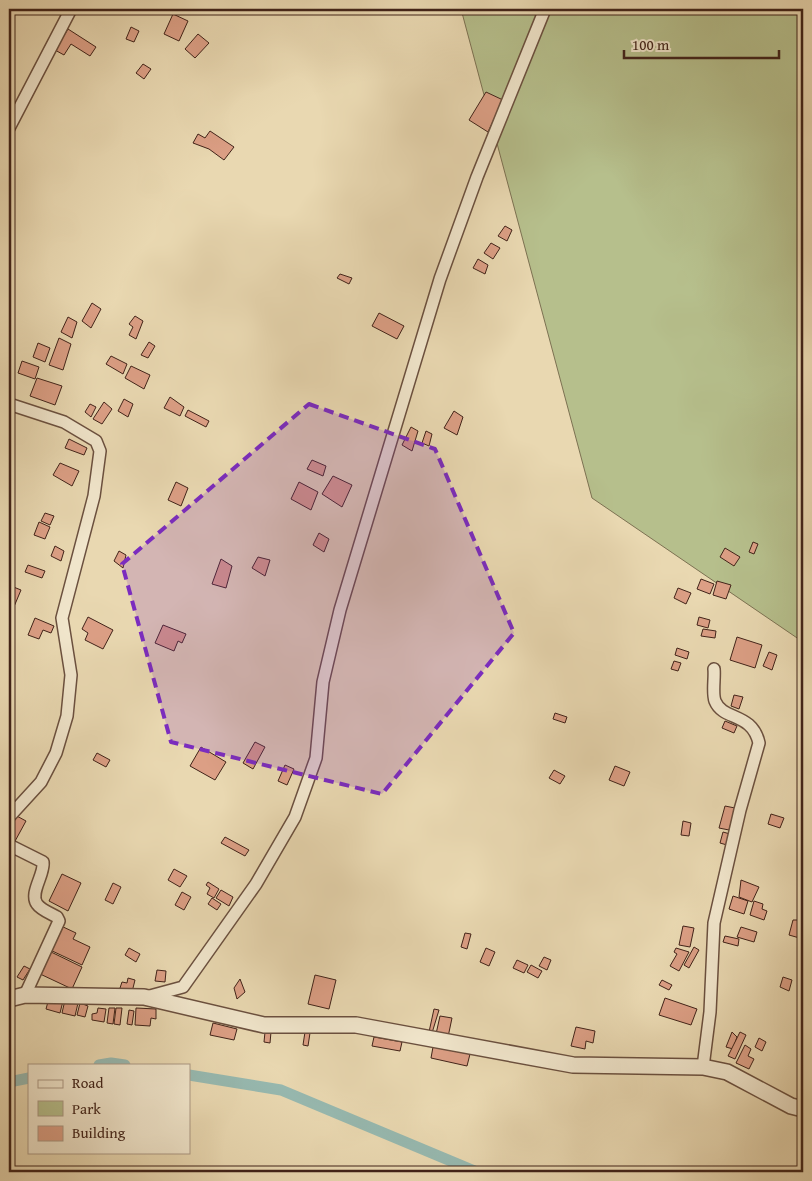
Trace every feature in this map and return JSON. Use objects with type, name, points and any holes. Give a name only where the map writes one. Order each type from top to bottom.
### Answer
[{"type":"street","points":[[9,128],[71,9]]},
{"type":"street","points":[[144,997],[183,987],[256,884],[295,817],[316,758],[323,682],[340,610],[440,279],[477,177],[545,9]]},
{"type":"street","points":[[9,404],[64,422],[96,441],[100,451],[92,505],[62,618],[71,675],[67,716],[56,753],[42,782],[9,817]]},
{"type":"street","points":[[703,1067],[710,1012],[714,923],[740,810],[759,743],[757,733],[750,724],[721,709],[714,700],[714,669]]},
{"type":"street","points":[[9,845],[44,862],[44,868],[35,893],[37,904],[58,917],[59,921],[25,995]]},
{"type":"street","points":[[9,999],[25,995],[144,997],[264,1025],[356,1025],[573,1064],[703,1067],[726,1072],[791,1106],[803,1109]]},
{"type":"highlighted area","points":[[309,404],[435,449],[514,633],[382,794],[171,742],[122,564]]},
{"type":"green space","points":[[461,9],[803,9],[803,642],[592,498]]},
{"type":"building","points":[[173,14],[188,21],[179,41],[164,34]]},
{"type":"building","points":[[131,27],[139,31],[134,42],[126,39]]},
{"type":"building","points":[[68,29],[96,47],[90,56],[71,44],[64,55],[55,50]]},
{"type":"building","points":[[198,34],[209,43],[195,58],[185,49]]},
{"type":"building","points":[[143,64],[151,69],[144,79],[136,73]]},
{"type":"building","points":[[486,92],[503,100],[488,132],[469,120]]},
{"type":"building","points":[[210,131],[234,147],[224,160],[209,149],[193,143],[198,134],[205,138]]},
{"type":"building","points":[[505,226],[512,230],[507,241],[498,236]]},
{"type":"building","points":[[491,243],[500,248],[493,259],[484,253]]},
{"type":"building","points":[[478,259],[488,265],[485,274],[473,268]]},
{"type":"building","points":[[340,274],[352,278],[349,284],[337,278]]},
{"type":"building","points":[[92,303],[101,309],[91,328],[82,321]]},
{"type":"building","points":[[379,313],[404,326],[397,339],[372,326]]},
{"type":"building","points":[[135,316],[143,321],[136,339],[129,335],[133,327],[129,324]]},
{"type":"building","points":[[68,317],[77,322],[72,338],[61,332]]},
{"type":"building","points":[[59,338],[71,344],[63,370],[49,365]]},
{"type":"building","points":[[149,342],[155,346],[148,358],[141,355]]},
{"type":"building","points":[[38,343],[50,348],[45,362],[33,357]]},
{"type":"building","points":[[111,356],[127,364],[123,374],[106,364]]},
{"type":"building","points":[[22,361],[39,367],[35,379],[18,373]]},
{"type":"building","points":[[131,366],[150,375],[144,389],[125,378]]},
{"type":"building","points":[[37,378],[62,386],[55,405],[30,396]]},
{"type":"building","points":[[170,397],[184,407],[180,416],[164,408]]},
{"type":"building","points":[[124,399],[133,404],[128,417],[118,411]]},
{"type":"building","points":[[104,402],[112,409],[102,424],[93,419]]},
{"type":"building","points":[[90,404],[96,407],[91,417],[85,412]]},
{"type":"building","points":[[188,410],[209,421],[206,427],[185,416]]},
{"type":"building","points":[[454,411],[463,417],[457,435],[444,428]]},
{"type":"building","points":[[411,427],[418,431],[412,451],[402,445]]},
{"type":"building","points":[[426,431],[432,434],[429,446],[422,443]]},
{"type":"building","points":[[69,439],[87,448],[84,455],[65,448]]},
{"type":"building","points":[[312,460],[326,466],[323,476],[307,469]]},
{"type":"building","points":[[60,463],[79,471],[72,486],[53,475]]},
{"type":"building","points":[[333,476],[352,485],[342,507],[322,494]]},
{"type":"building","points":[[176,482],[188,488],[181,506],[168,500]]},
{"type":"building","points":[[299,482],[318,492],[311,510],[291,499]]},
{"type":"building","points":[[45,513],[54,516],[50,525],[41,521]]},
{"type":"building","points":[[39,522],[50,527],[45,539],[34,535]]},
{"type":"building","points":[[319,533],[329,539],[324,552],[313,545]]},
{"type":"building","points":[[753,542],[758,544],[754,554],[749,552]]},
{"type":"building","points":[[55,546],[64,551],[61,561],[51,556]]},
{"type":"building","points":[[725,548],[740,557],[734,566],[720,557]]},
{"type":"building","points":[[119,551],[126,555],[123,568],[114,561]]},
{"type":"building","points":[[258,557],[270,560],[265,576],[252,568]]},
{"type":"building","points":[[221,559],[232,566],[226,588],[212,584]]},
{"type":"building","points":[[28,565],[45,571],[42,578],[25,572]]},
{"type":"building","points":[[701,579],[714,584],[710,594],[697,589]]},
{"type":"building","points":[[717,581],[731,585],[726,599],[713,595]]},
{"type":"building","points":[[11,586],[21,590],[13,609],[9,607]]},
{"type":"building","points":[[678,588],[691,593],[686,604],[674,598]]},
{"type":"building","points":[[88,617],[113,630],[103,649],[85,640],[88,633],[82,629]]},
{"type":"building","points":[[699,617],[710,620],[708,628],[697,625]]},
{"type":"building","points":[[35,618],[54,626],[51,633],[43,630],[39,639],[28,635]]},
{"type":"building","points":[[163,625],[186,634],[182,643],[178,641],[174,651],[155,643]]},
{"type":"building","points":[[703,629],[716,631],[715,638],[701,636]]},
{"type":"building","points":[[737,637],[762,645],[755,668],[730,660]]},
{"type":"building","points":[[677,648],[689,652],[687,659],[675,655]]},
{"type":"building","points":[[769,652],[777,655],[772,670],[763,666]]},
{"type":"building","points":[[674,661],[681,663],[678,671],[671,669]]},
{"type":"building","points":[[734,695],[743,697],[739,709],[731,706]]},
{"type":"building","points":[[555,713],[567,717],[565,723],[553,719]]},
{"type":"building","points":[[725,721],[737,726],[734,733],[722,728]]},
{"type":"building","points":[[255,742],[265,747],[253,769],[243,763]]},
{"type":"building","points":[[201,747],[226,762],[215,780],[190,766]]},
{"type":"building","points":[[97,753],[110,760],[106,767],[93,760]]},
{"type":"building","points":[[285,765],[294,769],[287,785],[278,781]]},
{"type":"building","points":[[615,766],[630,772],[624,786],[609,780]]},
{"type":"building","points":[[554,770],[565,776],[560,784],[549,778]]},
{"type":"building","points":[[725,806],[735,808],[729,830],[719,828]]},
{"type":"building","points":[[771,814],[784,818],[780,828],[768,824]]},
{"type":"building","points":[[15,815],[26,821],[14,843],[9,840],[9,825]]},
{"type":"building","points":[[683,821],[691,823],[689,836],[681,835]]},
{"type":"building","points":[[723,832],[730,834],[727,845],[720,843]]},
{"type":"building","points":[[225,837],[249,850],[245,856],[221,843]]},
{"type":"building","points":[[174,869],[187,876],[180,887],[168,880]]},
{"type":"building","points":[[62,874],[81,883],[68,911],[49,901]]},
{"type":"building","points":[[741,880],[759,887],[752,902],[739,897]]},
{"type":"building","points":[[208,882],[219,889],[214,898],[207,894],[210,888],[206,885]]},
{"type":"building","points":[[113,883],[121,887],[113,904],[105,900]]},
{"type":"building","points":[[221,890],[233,897],[229,906],[216,898]]},
{"type":"building","points":[[182,892],[191,897],[184,910],[175,905]]},
{"type":"building","points":[[733,896],[748,901],[744,914],[729,909]]},
{"type":"building","points":[[212,898],[221,904],[217,910],[208,904]]},
{"type":"building","points":[[754,901],[763,904],[762,909],[767,911],[764,920],[750,915]]},
{"type":"building","points":[[793,920],[803,920],[803,939],[789,935]]},
{"type":"building","points":[[59,925],[76,933],[73,939],[90,947],[82,965],[48,949]]},
{"type":"building","points":[[683,926],[694,928],[690,947],[679,945]]},
{"type":"building","points":[[741,927],[757,932],[754,942],[737,937]]},
{"type":"building","points":[[465,933],[471,934],[467,949],[461,947]]},
{"type":"building","points":[[725,936],[739,939],[738,946],[723,942]]},
{"type":"building","points":[[694,947],[699,950],[689,968],[684,965]]},
{"type":"building","points":[[129,948],[140,954],[136,962],[125,955]]},
{"type":"building","points":[[486,948],[495,952],[489,966],[480,962]]},
{"type":"building","points":[[676,948],[689,952],[679,971],[670,966],[677,954],[674,952]]},
{"type":"building","points":[[49,951],[82,967],[72,989],[38,973]]},
{"type":"building","points":[[544,957],[551,960],[547,970],[539,966]]},
{"type":"building","points":[[517,960],[528,965],[524,973],[513,968]]},
{"type":"building","points":[[531,965],[542,971],[538,978],[527,972]]},
{"type":"building","points":[[24,966],[30,969],[23,980],[17,977]]},
{"type":"building","points":[[157,970],[166,971],[165,982],[155,981]]},
{"type":"building","points":[[315,975],[336,980],[329,1009],[308,1004]]},
{"type":"building","points":[[783,977],[792,980],[789,991],[780,987]]},
{"type":"building","points":[[128,978],[135,980],[132,992],[120,988],[122,982],[127,983]]},
{"type":"building","points":[[240,979],[245,992],[237,999],[234,988]]},
{"type":"building","points":[[662,980],[672,985],[669,990],[659,985]]},
{"type":"building","points":[[49,998],[63,1001],[60,1013],[46,1009]]},
{"type":"building","points":[[665,998],[697,1009],[691,1025],[659,1015]]},
{"type":"building","points":[[65,1000],[78,1003],[75,1016],[62,1013]]},
{"type":"building","points":[[80,1003],[88,1006],[85,1017],[77,1015]]},
{"type":"building","points":[[98,1008],[106,1009],[104,1022],[92,1020],[92,1014],[97,1013]]},
{"type":"building","points":[[109,1008],[115,1008],[113,1024],[107,1023]]},
{"type":"building","points":[[116,1008],[122,1008],[120,1025],[114,1024]]},
{"type":"building","points":[[136,1008],[156,1009],[156,1019],[151,1018],[150,1026],[135,1025]]},
{"type":"building","points":[[434,1009],[439,1010],[432,1033],[429,1032]]},
{"type":"building","points":[[129,1010],[134,1011],[132,1025],[127,1024]]},
{"type":"building","points":[[440,1016],[452,1018],[448,1037],[436,1034]]},
{"type":"building","points":[[213,1023],[237,1029],[234,1040],[210,1035]]},
{"type":"building","points":[[576,1027],[595,1031],[593,1043],[586,1041],[585,1049],[571,1046]]},
{"type":"building","points":[[265,1032],[271,1032],[270,1043],[264,1042]]},
{"type":"building","points":[[305,1032],[310,1033],[308,1046],[303,1045]]},
{"type":"building","points":[[732,1032],[737,1037],[733,1049],[726,1047]]},
{"type":"building","points":[[740,1032],[746,1035],[735,1059],[728,1056]]},
{"type":"building","points":[[374,1037],[402,1042],[400,1051],[372,1046]]},
{"type":"building","points":[[759,1038],[766,1042],[762,1051],[755,1047]]},
{"type":"building","points":[[745,1045],[751,1049],[748,1056],[754,1059],[749,1069],[736,1063]]},
{"type":"building","points":[[433,1047],[470,1054],[467,1066],[431,1058]]},
{"type":"waterway","points":[[105,1064],[118,1064]]},
{"type":"waterway","points":[[190,1075],[281,1090],[477,1172]]},
{"type":"waterway","points":[[9,1082],[28,1078]]}]
